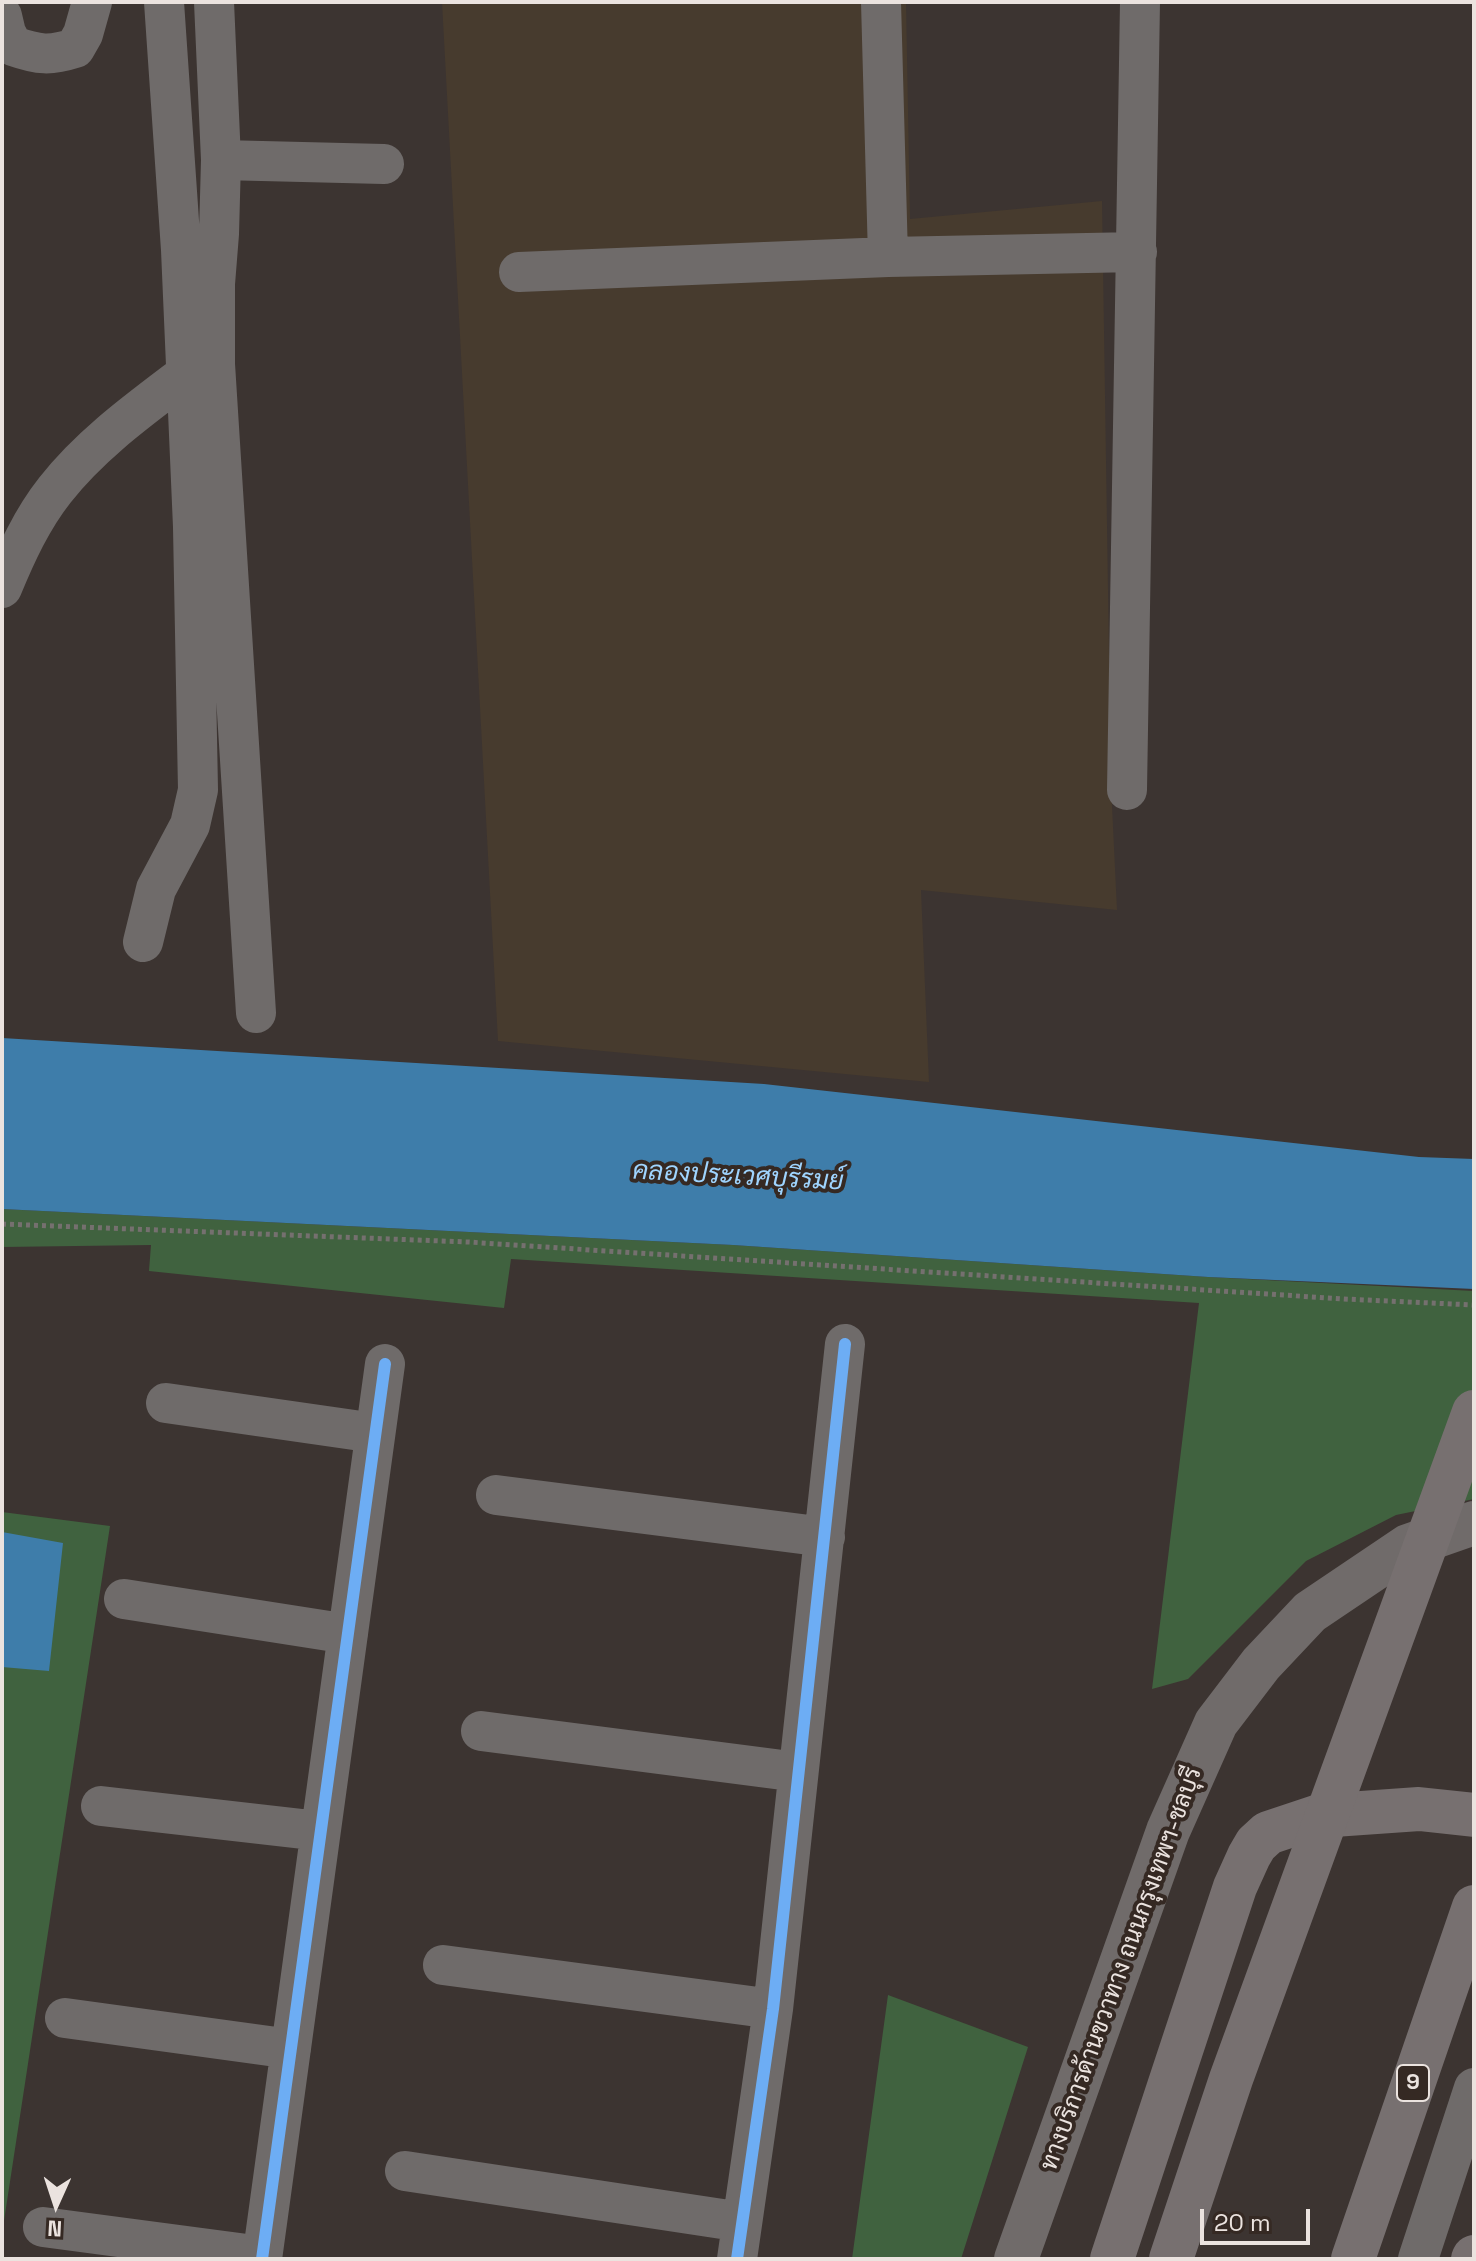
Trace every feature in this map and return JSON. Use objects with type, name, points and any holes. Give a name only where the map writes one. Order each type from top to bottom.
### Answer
[{"type":"highway","points":[[1171,2259],[1231,2079],[1474,1412]]},
{"type":"highway","points":[[1112,2259],[1235,1887],[1256,1844],[1268,1833],[1319,1816],[1419,1809],[1474,1815]]},
{"type":"highway","name":"9","points":[[1353,2259],[1474,1907]]},
{"type":"main road","name":"ทางบริการด้านขวาทาง ถนนกรุงเทพฯ-ชลบุรี","points":[[1016,2259],[1168,1831],[1216,1723],[1261,1664],[1310,1612],[1408,1546],[1474,1523]]},
{"type":"street","points":[[2,16],[13,46],[33,53],[54,55],[75,48],[83,34],[92,2]]},
{"type":"street","points":[[143,942],[156,889],[190,825],[198,790],[193,527],[164,2]]},
{"type":"street","points":[[214,2],[221,160],[215,364],[256,1013]]},
{"type":"street","points":[[881,2],[888,257]]},
{"type":"street","points":[[1127,790],[1140,2]]},
{"type":"street","points":[[221,160],[384,164]]},
{"type":"street","points":[[519,272],[888,257],[1137,252]]},
{"type":"street","points":[[2,588],[17,551],[55,490],[112,431],[186,374]]},
{"type":"street","points":[[405,2171],[739,2241],[773,2009],[845,1344]]},
{"type":"street","points":[[43,2227],[262,2257],[385,1364]]},
{"type":"street","points":[[166,1403],[375,1433]]},
{"type":"street","points":[[496,1495],[825,1537]]},
{"type":"street","points":[[124,1599],[348,1634]]},
{"type":"street","points":[[481,1731],[798,1772]]},
{"type":"street","points":[[101,1806],[320,1831]]},
{"type":"street","points":[[443,1965],[773,2009]]},
{"type":"street","points":[[65,2018],[291,2049]]},
{"type":"street","points":[[1418,2259],[1474,2088]]},
{"type":"path","points":[[2,1224],[468,1242],[1474,1305]]},
{"type":"shaded area","points":[[442,2],[906,2],[910,219],[1102,201],[1111,785],[1117,910],[921,890],[929,1082],[498,1041]]},
{"type":"green space","points":[[2,1209],[733,1245],[1208,1277],[1474,1291],[1474,1499],[1396,1515],[1306,1561],[1188,1679],[1152,1689],[1199,1303],[511,1259],[504,1308],[149,1271],[151,1245],[2,1247]]},
{"type":"green space","points":[[2,1512],[110,1526],[2,2234]]},
{"type":"green space","points":[[888,1995],[1028,2047],[961,2259],[852,2259]]},
{"type":"water","name":"คลองประเวศบุรีรมย์","points":[[2,1038],[764,1084],[1419,1157],[1474,1159],[1474,1289],[1208,1277],[733,1245],[2,1209]]},
{"type":"water","points":[[2,1532],[63,1543],[49,1671],[2,1667]]},
{"type":"cycle path","points":[[737,2259],[773,2009],[845,1344]]},
{"type":"cycle path","points":[[262,2259],[385,1364]]}]
